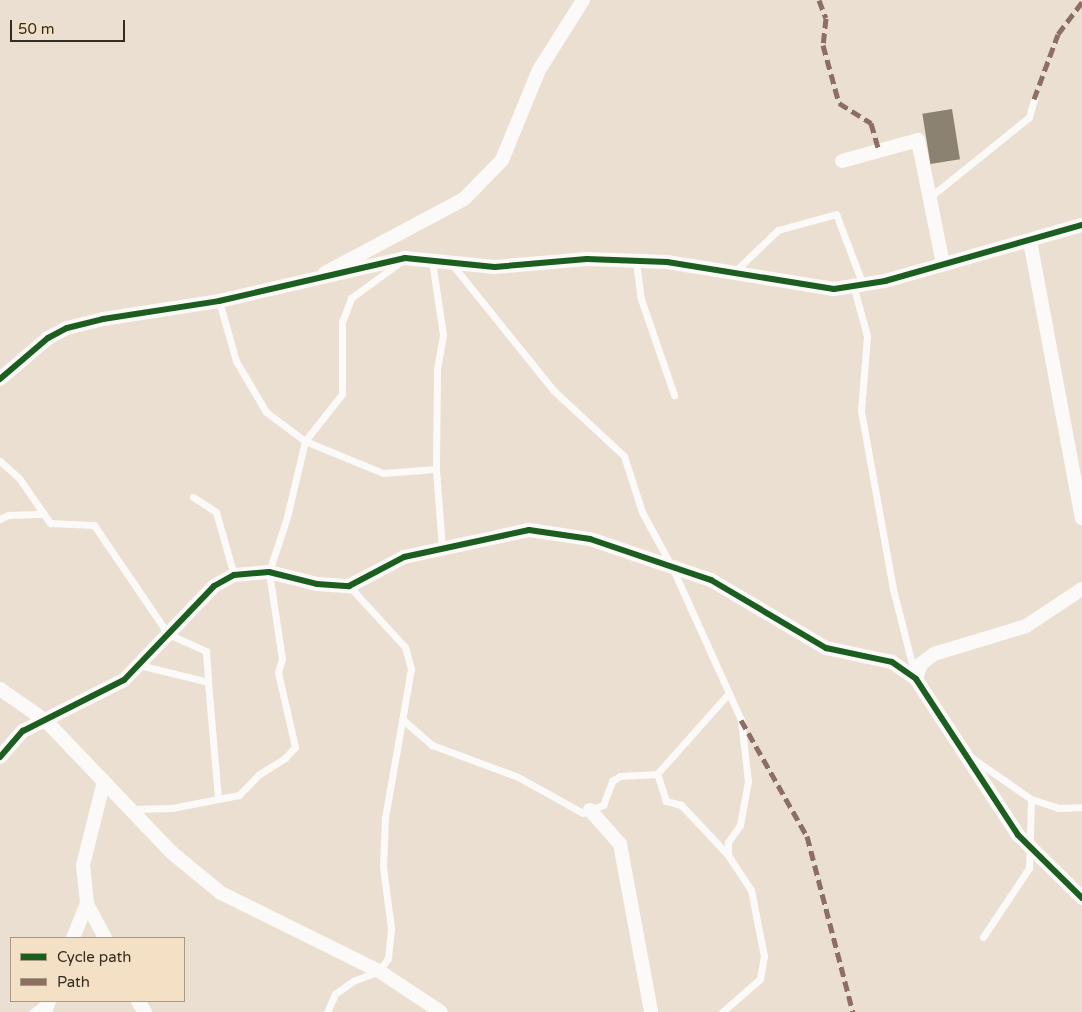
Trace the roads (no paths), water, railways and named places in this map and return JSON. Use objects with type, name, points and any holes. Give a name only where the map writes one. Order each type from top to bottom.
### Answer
[{"type":"street","points":[[308,282],[464,199],[502,160],[539,70],[583,0]]},
{"type":"street","points":[[842,160],[918,140],[943,264]]},
{"type":"street","points":[[0,379],[48,338],[67,328],[103,319],[219,301],[406,258],[495,267],[587,259],[667,262],[834,289],[859,287],[1082,225]]},
{"type":"street","points":[[1030,241],[1082,518]]},
{"type":"street","points":[[0,757],[23,731],[124,680],[214,586],[234,576],[269,572],[317,584],[349,586],[404,556],[529,530],[590,539],[711,580],[826,648],[892,662],[916,679],[1018,836],[1082,898]]},
{"type":"street","points":[[916,679],[921,664],[934,654],[1026,626],[1082,589]]},
{"type":"street","points":[[0,689],[46,721],[193,872],[221,893],[379,971],[441,1012]]},
{"type":"street","points":[[104,781],[83,865],[87,904],[104,937]]},
{"type":"street","points":[[590,810],[620,844],[651,1012]]},
{"type":"street","points":[[74,937],[87,904]]},
{"type":"lane","points":[[930,198],[1030,117],[1034,99]]},
{"type":"lane","points":[[733,273],[778,230],[836,214],[859,287],[867,336],[861,411],[893,589],[916,679]]},
{"type":"lane","points":[[131,809],[172,808],[238,795],[258,775],[285,758],[295,747],[278,672],[282,659],[269,572],[287,517],[304,441],[342,394],[342,322],[351,298],[406,258]]},
{"type":"lane","points":[[432,261],[443,335],[437,370],[436,469],[442,548]]},
{"type":"lane","points":[[636,261],[640,296],[674,395]]},
{"type":"lane","points":[[451,263],[553,390],[624,456],[642,512],[672,567],[741,720],[748,781],[740,825],[728,842],[728,855]]},
{"type":"lane","points":[[219,301],[236,361],[266,412],[304,441],[383,473],[436,469]]},
{"type":"lane","points":[[0,461],[19,478],[50,523],[94,525],[168,634],[206,651],[218,799]]},
{"type":"lane","points":[[193,497],[216,512],[234,576]]},
{"type":"lane","points":[[0,519],[8,516],[44,514]]},
{"type":"lane","points":[[326,1012],[335,994],[353,981],[379,971],[388,958],[391,928],[383,868],[385,818],[411,669],[405,647],[349,586]]},
{"type":"lane","points":[[138,665],[208,682]]},
{"type":"lane","points":[[402,719],[432,745],[518,777],[583,813],[603,805],[612,780],[620,776],[657,774],[729,693]]},
{"type":"lane","points":[[963,752],[1031,799],[1058,808],[1082,807]]},
{"type":"lane","points":[[657,774],[666,801],[681,805],[728,855],[751,890],[764,956],[760,979],[722,1012]]},
{"type":"lane","points":[[983,937],[1029,868],[1032,849],[1031,799]]},
{"type":"lane","points":[[33,1012],[47,1002]]}]
